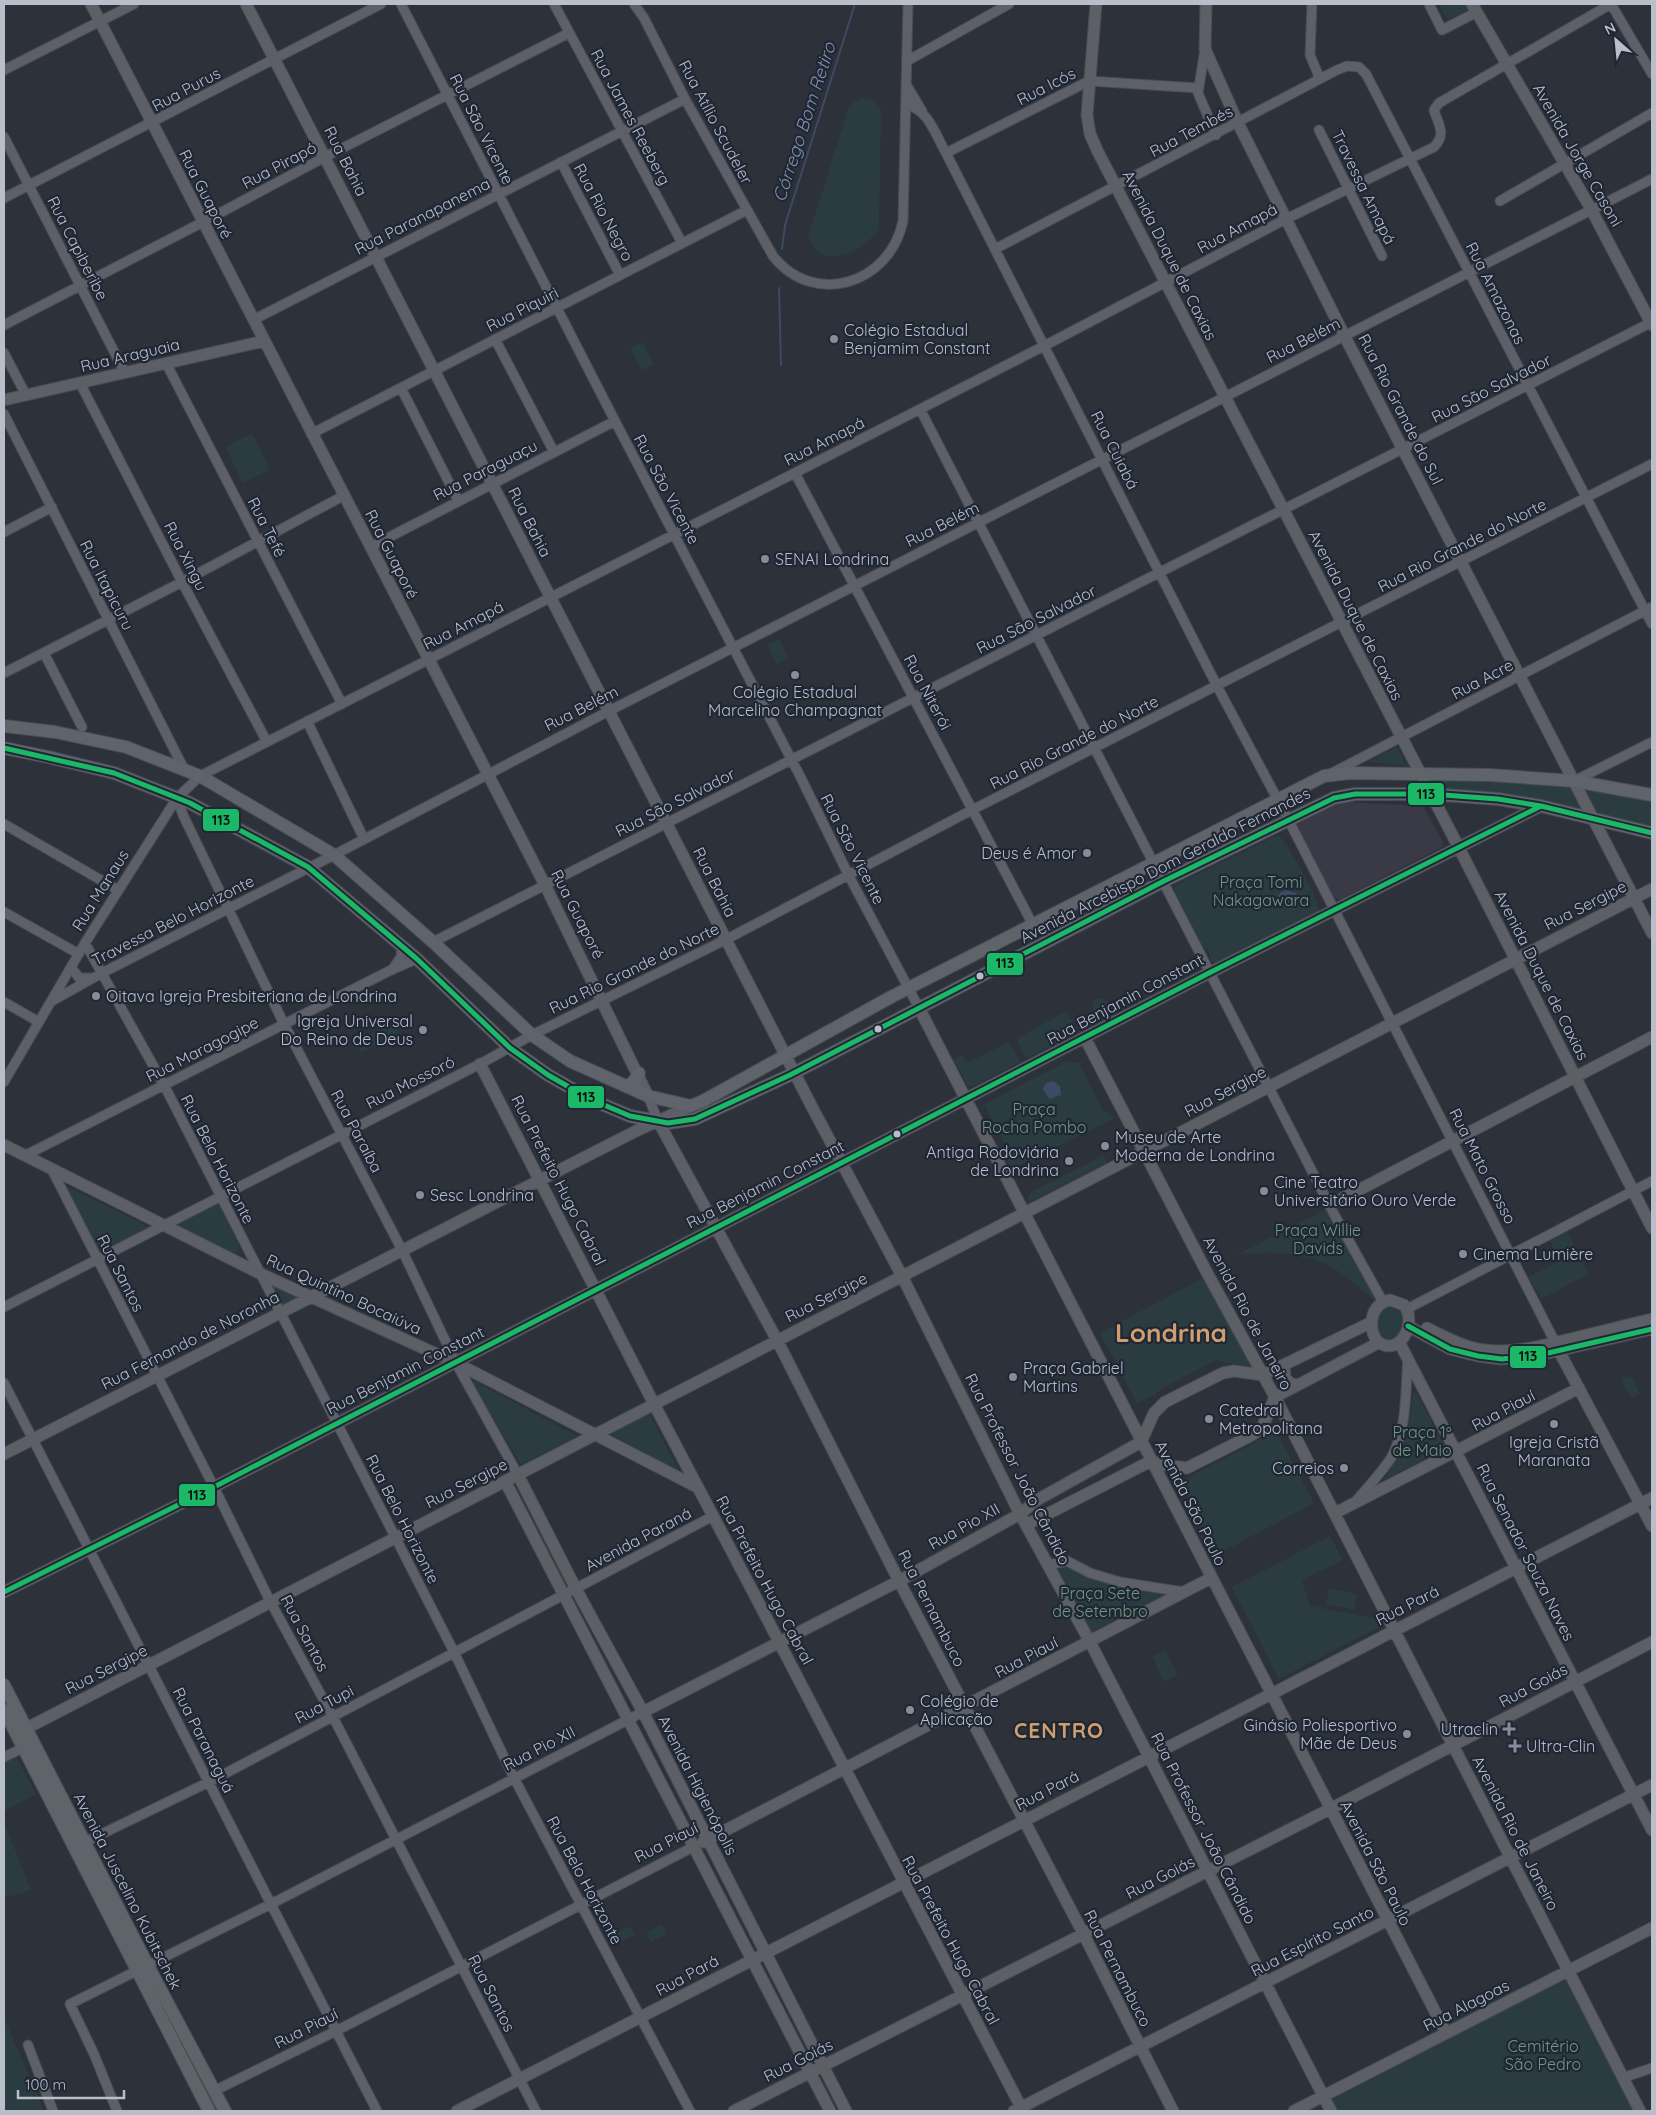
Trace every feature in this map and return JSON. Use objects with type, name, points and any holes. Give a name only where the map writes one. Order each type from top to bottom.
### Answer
[{"type":"main road","points":[[4,726],[55,732],[126,748],[200,776],[334,855],[433,942],[532,1035],[570,1061],[648,1096],[691,1106]]},
{"type":"main road","name":"Avenida Arcebispo Dom Geraldo Fernandes","points":[[4,748],[48,756],[114,773],[190,803],[308,867],[417,959],[510,1048],[548,1075],[590,1099],[630,1116],[676,1124],[695,1119],[809,1066],[1164,881],[1334,798],[1355,794],[1430,794],[1498,799],[1541,806],[1652,833]]},
{"type":"main road","name":"Avenida Arcebispo Dom Geraldo Fernandes","points":[[691,1106],[891,996],[1324,776],[1350,773],[1490,775],[1574,781],[1652,795]]},
{"type":"main road","points":[[809,1066],[804,1054],[807,1048],[887,1007],[891,996]]},
{"type":"main road","points":[[628,1086],[639,1073]]},
{"type":"main road","name":"Avenida Juscelino Kubitschek","points":[[4,1685],[85,1842],[167,2029],[209,2111]]},
{"type":"main road","name":"Avenida Juscelino Kubitschek","points":[[4,1710],[141,1967],[225,2111]]},
{"type":"main road","points":[[167,2029],[184,2049],[200,2082],[207,2090],[214,2092]]},
{"type":"street","name":"Rua Guaporé","points":[[91,4],[545,885],[639,1073],[655,1108],[658,1121]]},
{"type":"street","points":[[4,70],[134,4]]},
{"type":"street","name":"Rua Bahia","points":[[246,4],[377,257],[433,371],[787,1054]]},
{"type":"street","name":"Rua Purus","points":[[4,198],[152,124],[274,58],[381,4]]},
{"type":"street","name":"Rua São Vicente","points":[[401,4],[908,988]]},
{"type":"street","name":"Rua James Reeberg","points":[[554,4],[682,243]]},
{"type":"street","name":"Rua Atílio Scudeler","points":[[634,4],[644,18],[686,99],[773,256],[782,267],[798,278],[824,284],[857,279],[872,272],[886,259],[902,225],[908,4]]},
{"type":"street","points":[[907,61],[1009,4]]},
{"type":"street","name":"Avenida Duque de Caxias","points":[[1096,4],[1087,115],[1090,134],[1341,624],[1458,846],[1652,1228]]},
{"type":"street","points":[[1206,4],[1205,49],[1198,88],[1200,102],[1216,135]]},
{"type":"street","points":[[1312,4],[1310,55],[1320,79]]},
{"type":"street","points":[[1429,4],[1442,30],[1474,8]]},
{"type":"street","points":[[1507,64],[1611,4],[1652,74]]},
{"type":"street","name":"Avenida Jorge Casoni","points":[[1474,8],[1566,164],[1652,323]]},
{"type":"street","name":"Rua Pirapó","points":[[4,325],[325,157],[569,33]]},
{"type":"street","name":"Rua Rio Grande do Sul","points":[[1205,49],[1238,123],[1344,335],[1652,932]]},
{"type":"street","name":"Rua Amapá","points":[[177,798],[200,776],[1044,346],[1286,219],[1409,160],[1439,142],[1442,130],[1434,110],[1439,103],[1507,64]]},
{"type":"street","name":"Rua Amazonas","points":[[1320,79],[1347,66],[1359,67],[1366,74],[1586,498],[1649,608],[1652,624]]},
{"type":"street","name":"Rua Tembés","points":[[995,249],[1117,187],[1320,79]]},
{"type":"street","name":"Rua Icós","points":[[946,153],[1089,81],[1198,88]]},
{"type":"street","name":"Rua Cuiabá","points":[[906,84],[946,153],[1217,686],[1288,819]]},
{"type":"street","name":"Rua Paranapanema","points":[[253,320],[686,99]]},
{"type":"street","points":[[906,106],[915,107],[924,113]]},
{"type":"street","points":[[1500,201],[1652,113]]},
{"type":"street","name":"Travessa Amapá","points":[[1319,130],[1382,256]]},
{"type":"street","name":"Rua Capiberibe","points":[[4,137],[125,372]]},
{"type":"street","name":"Rua Rio Negro","points":[[561,162],[620,275]]},
{"type":"street","name":"Rua Belém","points":[[308,867],[609,710],[1652,179]]},
{"type":"street","name":"Rua Piquiri","points":[[311,434],[747,210]]},
{"type":"street","name":"Rua São Salvador","points":[[433,942],[1652,323]]},
{"type":"street","points":[[495,339],[554,452]]},
{"type":"street","name":"Rua Araguaia","points":[[4,400],[264,341]]},
{"type":"street","points":[[4,353],[26,395]]},
{"type":"street","name":"Rua Tefé","points":[[166,363],[342,704]]},
{"type":"street","name":"Rua Xingu","points":[[80,382],[182,582],[267,742]]},
{"type":"street","points":[[401,388],[458,500]]},
{"type":"street","points":[[920,409],[1330,1205],[1383,1302]]},
{"type":"street","name":"Rua Itapicuru","points":[[4,414],[184,769]]},
{"type":"street","name":"Rua Paraguaçu","points":[[370,547],[458,500],[615,421]]},
{"type":"street","name":"Rua Rio Grande do Norte","points":[[510,1048],[532,1035],[727,939],[972,810],[1341,624],[1652,464]]},
{"type":"street","name":"Rua Niterói","points":[[795,473],[1033,925]]},
{"type":"street","points":[[5,671],[182,582],[343,496]]},
{"type":"street","points":[[4,532],[52,507]]},
{"type":"street","name":"Rua Acre","points":[[1324,776],[1401,738],[1649,608]]},
{"type":"street","points":[[44,653],[82,727]]},
{"type":"street","points":[[307,722],[364,839]]},
{"type":"street","points":[[1574,781],[1652,742]]},
{"type":"street","name":"Rua Manaus","points":[[4,1082],[85,943],[177,798]]},
{"type":"street","name":"Rua Paraíba","points":[[177,798],[183,815],[227,908],[284,1024],[402,1250],[456,1364],[518,1474]]},
{"type":"street","name":"Rua Benjamin Constant","points":[[4,1592],[456,1364],[597,1289],[1211,972],[1458,846],[1541,806]]},
{"type":"street","name":"Rua Mato Grosso","points":[[1288,819],[1557,1347],[1652,1526]]},
{"type":"street","points":[[4,824],[118,890]]},
{"type":"street","name":"Travessa Belo Horizonte","points":[[52,1001],[92,978],[308,867]]},
{"type":"street","name":"Rua Sergipe","points":[[21,1744],[27,1728],[1652,889]]},
{"type":"street","points":[[4,912],[79,954]]},
{"type":"street","name":"Rua Belo Horizonte","points":[[85,943],[164,1085],[394,1538],[454,1652],[514,1778],[690,2111]]},
{"type":"street","points":[[392,970],[401,957],[402,946]]},
{"type":"street","name":"Rua Maragogipe","points":[[26,1155],[417,959]]},
{"type":"street","points":[[71,967],[79,978],[92,978]]},
{"type":"street","name":"Avenida São Paulo","points":[[908,988],[1446,2033]]},
{"type":"street","points":[[4,1002],[39,1022]]},
{"type":"street","points":[[1330,1205],[1652,1037]]},
{"type":"street","name":"Avenida Rio de Janeiro","points":[[1085,1038],[1205,1269],[1275,1397],[1640,2111]]},
{"type":"street","name":"Rua Mossoró","points":[[4,1307],[510,1048]]},
{"type":"street","name":"Rua Professor João Cândido","points":[[787,1054],[902,1276],[1020,1514],[1090,1642],[1331,2111]]},
{"type":"street","name":"Rua Prefeito Hugo Cabral","points":[[480,1064],[697,1487],[963,1996],[1019,2110]]},
{"type":"street","name":"Avenida Arcebispo Dom Geraldo Fernandes","points":[[658,1121],[691,1106]]},
{"type":"street","name":"Rua Fernando de Noronha","points":[[4,1454],[157,1374],[658,1121]]},
{"type":"street","name":"Rua Pernambuco","points":[[658,1121],[778,1340],[899,1581],[1084,1935],[1173,2111]]},
{"type":"street","name":"Rua Quintino Bocaiúva","points":[[4,1145],[261,1274],[456,1364],[593,1436],[697,1487]]},
{"type":"street","name":"Rua Santos","points":[[51,1168],[157,1374],[270,1602],[333,1717],[536,2111]]},
{"type":"street","points":[[1026,1525],[1151,1461],[1186,1468],[1244,1440],[1262,1428],[1275,1397],[1378,1343],[1390,1346],[1399,1342],[1405,1335],[1408,1318],[1510,1254],[1652,1182]]},
{"type":"street","points":[[235,1261],[242,1255],[244,1243]]},
{"type":"street","points":[[1378,1343],[1372,1332],[1372,1322],[1376,1309],[1383,1302],[1390,1300],[1399,1302],[1408,1318],[1450,1349],[1484,1357],[1520,1358],[1652,1319]]},
{"type":"street","points":[[1141,1442],[1154,1413],[1165,1402],[1223,1373],[1234,1371],[1263,1375],[1372,1322]]},
{"type":"street","points":[[1557,1347],[1652,1329]]},
{"type":"street","name":"Rua Senador Souza Naves","points":[[1399,1342],[1652,1830]]},
{"type":"street","points":[[1353,1504],[1385,1466],[1398,1443],[1406,1407],[1408,1358]]},
{"type":"street","points":[[1284,1365],[1285,1378],[1291,1384],[1298,1385]]},
{"type":"street","name":"Rua Paranaguá","points":[[4,1383],[377,2111]]},
{"type":"street","name":"Rua Piauí","points":[[1335,1514],[1579,1388]]},
{"type":"street","name":"Rua Pio XII","points":[[117,2111],[94,2054],[70,2004],[141,1967],[271,1904],[899,1581],[1020,1514],[1037,1500],[1141,1442]]},
{"type":"street","points":[[1126,1449],[1132,1452],[1135,1460],[1131,1471]]},
{"type":"street","name":"Avenida Higienópolis","points":[[518,1474],[576,1589],[643,1712],[846,2111]]},
{"type":"street","name":"Avenida Higienópolis","points":[[505,1481],[694,1846],[750,1960],[830,2111]]},
{"type":"street","name":"Rua Pará","points":[[457,2111],[1149,1758],[1652,1498]]},
{"type":"street","points":[[1037,1500],[1045,1514]]},
{"type":"street","points":[[521,1511],[533,1505]]},
{"type":"street","name":"Avenida Paraná","points":[[576,1589],[713,1516]]},
{"type":"street","points":[[1048,1565],[1067,1561],[1090,1573],[1120,1582],[1184,1592]]},
{"type":"street","name":"Rua Piauí","points":[[214,2092],[845,1769],[1211,1578]]},
{"type":"street","name":"Rua Tupi","points":[[85,1842],[208,1782],[576,1589]]},
{"type":"street","name":"Rua Goiás","points":[[734,2111],[1084,1935],[1652,1642]]},
{"type":"street","points":[[4,1757],[21,1744]]},
{"type":"street","name":"Rua Espírito Santo","points":[[1019,2110],[1652,1785]]},
{"type":"street","name":"Rua Alagoas","points":[[1294,2111],[1652,1928]]},
{"type":"street","points":[[28,2045],[53,2111]]},
{"type":"street","points":[[1622,2078],[1652,2068]]},
{"type":"shaded area","points":[[1347,802],[1423,806],[1443,842],[1442,847],[1341,899],[1336,898],[1332,895],[1297,826],[1300,822],[1329,807]]},
{"type":"green space","points":[[1439,4],[1467,4],[1470,9],[1448,20]]},
{"type":"green space","points":[[863,98],[874,101],[881,109],[879,228],[873,237],[853,251],[842,255],[831,256],[821,254],[813,247],[809,235],[848,109],[855,101]]},
{"type":"green space","points":[[642,342],[654,364],[642,370],[630,348]]},
{"type":"green space","points":[[252,433],[270,470],[242,483],[226,447]]},
{"type":"green space","points":[[779,639],[789,658],[777,664],[767,645]]},
{"type":"green space","points":[[1397,747],[1406,765],[1368,762]]},
{"type":"green space","points":[[1442,779],[1569,786],[1572,788],[1582,808],[1580,810],[1436,789],[1435,783]]},
{"type":"green space","points":[[1584,786],[1652,797],[1652,831],[1600,816]]},
{"type":"green space","name":"Praça Tomi Nakagawara","points":[[1278,835],[1302,871],[1319,911],[1218,962],[1212,962],[1208,949],[1203,947],[1174,889],[1178,884]]},
{"type":"green space","points":[[1097,998],[1103,998],[1108,1003],[1106,1012],[1097,1014],[1092,1009],[1092,1003]]},
{"type":"green space","points":[[1067,1011],[1078,1032],[1027,1058],[1017,1041],[1019,1037]]},
{"type":"green space","points":[[394,1022],[399,1033],[381,1041],[376,1031]]},
{"type":"green space","points":[[375,1032],[380,1043],[361,1052],[356,1042]]},
{"type":"green space","points":[[1009,1042],[1020,1062],[973,1086],[968,1086],[954,1059],[962,1055],[967,1063]]},
{"type":"green space","name":"Praça Rocha Pombo","points":[[1068,1061],[1079,1063],[1103,1110],[1115,1118],[1012,1169],[1005,1155],[1007,1148],[984,1104]]},
{"type":"green space","points":[[1104,1155],[1107,1163],[1029,1202],[1027,1197],[1030,1195],[1029,1193]]},
{"type":"green space","points":[[64,1185],[149,1227],[99,1255]]},
{"type":"green space","points":[[218,1202],[240,1248],[236,1255],[173,1224]]},
{"type":"green space","name":"Praça Willie Davids","points":[[1327,1209],[1374,1300],[1341,1273],[1316,1261],[1290,1254],[1249,1253],[1236,1255]]},
{"type":"green space","points":[[1567,1232],[1589,1274],[1541,1299],[1529,1277],[1560,1261],[1550,1240]]},
{"type":"green space","points":[[1205,1277],[1251,1367],[1216,1360],[1137,1403],[1100,1333]]},
{"type":"green space","points":[[267,1279],[304,1299],[282,1308]]},
{"type":"green space","points":[[1385,1304],[1400,1306],[1405,1322],[1398,1335],[1389,1340],[1378,1337],[1377,1319],[1379,1312]]},
{"type":"green space","points":[[1630,1375],[1640,1393],[1631,1398],[1621,1380]]},
{"type":"green space","points":[[470,1379],[577,1436],[521,1465]]},
{"type":"green space","name":"Praça 1º de Maio","points":[[1413,1393],[1417,1394],[1445,1448],[1384,1480],[1396,1458],[1407,1429]]},
{"type":"green space","points":[[649,1413],[680,1473],[608,1433]]},
{"type":"green space","points":[[1272,1424],[1314,1503],[1218,1554],[1180,1482],[1267,1436]]},
{"type":"green space","points":[[1330,1536],[1343,1560],[1302,1580],[1310,1606],[1374,1618],[1379,1627],[1279,1679],[1232,1587]]},
{"type":"green space","name":"Praça Sete de Setembro","points":[[1065,1563],[1171,1592],[1089,1633],[1056,1568]]},
{"type":"green space","points":[[1329,1588],[1357,1594],[1354,1610],[1326,1604]]},
{"type":"green space","points":[[1165,1650],[1178,1675],[1164,1682],[1152,1656]]},
{"type":"green space","points":[[16,1757],[36,1794],[4,1811],[4,1763]]},
{"type":"green space","points":[[4,1822],[31,1890],[4,1898]]},
{"type":"green space","points":[[662,1924],[667,1934],[651,1942],[646,1933]]},
{"type":"green space","points":[[630,1926],[635,1935],[618,1943],[614,1934]]},
{"type":"green space","name":"Cemitério São Pedro","points":[[1569,1978],[1637,2111],[1335,2111],[1328,2098]]},
{"type":"green space","points":[[4,2017],[44,2111],[4,2111]]},
{"type":"water","points":[[1286,890],[1296,893],[1298,897],[1297,904],[1291,909],[1286,905],[1284,906],[1283,903],[1274,903],[1280,893]]},
{"type":"water","points":[[1053,1081],[1060,1086],[1061,1096],[1059,1095],[1051,1099],[1042,1090],[1046,1083]]},
{"type":"waterway","name":"Córrego Bom Retiro","points":[[782,249],[785,225],[855,4]]},
{"type":"waterway","name":"Córrego Bom Retiro","points":[[779,288],[781,365]]},
{"type":"transit line","name":"113","points":[[4,748],[114,773],[190,803],[308,867],[417,959],[510,1048],[548,1075],[590,1099],[630,1116],[668,1123],[695,1119],[790,1075],[1164,881],[1334,798],[1355,794],[1430,794],[1498,799],[1541,806],[1652,833]]},
{"type":"transit line","name":"113","points":[[4,1592],[214,1487],[1211,972],[1541,806]]},
{"type":"transit line","name":"113","points":[[1408,1326],[1450,1349],[1478,1356],[1502,1359],[1535,1356],[1652,1329]]},
{"type":"place","name":"Colégio Estadual Benjamim Constant","points":[[834,339]]},
{"type":"place","name":"SENAI Londrina","points":[[765,559]]},
{"type":"place","name":"Colégio Estadual Marcelino Champagnat","points":[[795,675]]},
{"type":"place","name":"Deus é Amor","points":[[1087,853]]},
{"type":"place","name":"Oitava Igreja Presbiteriana de Londrina","points":[[96,996]]},
{"type":"place","name":"Igreja Universal Do Reino de Deus","points":[[423,1030]]},
{"type":"place","name":"Museu de Arte Moderna de Londrina","points":[[1105,1146]]},
{"type":"place","name":"Antiga Rodoviária de Londrina","points":[[1069,1161]]},
{"type":"place","name":"Cine Teatro Universitário Ouro Verde","points":[[1264,1191]]},
{"type":"place","name":"Sesc Londrina","points":[[420,1195]]},
{"type":"place","name":"Cinema Lumière","points":[[1463,1254]]},
{"type":"place","name":"Praça Gabriel Martins","points":[[1013,1377]]},
{"type":"place","name":"Catedral Metropolitana","points":[[1209,1419]]},
{"type":"place","name":"Igreja Cristã Maranata","points":[[1554,1424]]},
{"type":"place","name":"Correios","points":[[1344,1468]]},
{"type":"place","name":"Colégio de Aplicação","points":[[910,1710]]},
{"type":"place","name":"Utraclin","points":[[1509,1729]]},
{"type":"place","name":"Ginásio Poliesportivo Mãe de Deus","points":[[1407,1734]]},
{"type":"place","name":"Ultra-Clin","points":[[1515,1746]]},
{"type":"district","name":"Londrina","points":[[1171,1332]]},
{"type":"district","name":"CENTRO","points":[[1059,1730]]}]
